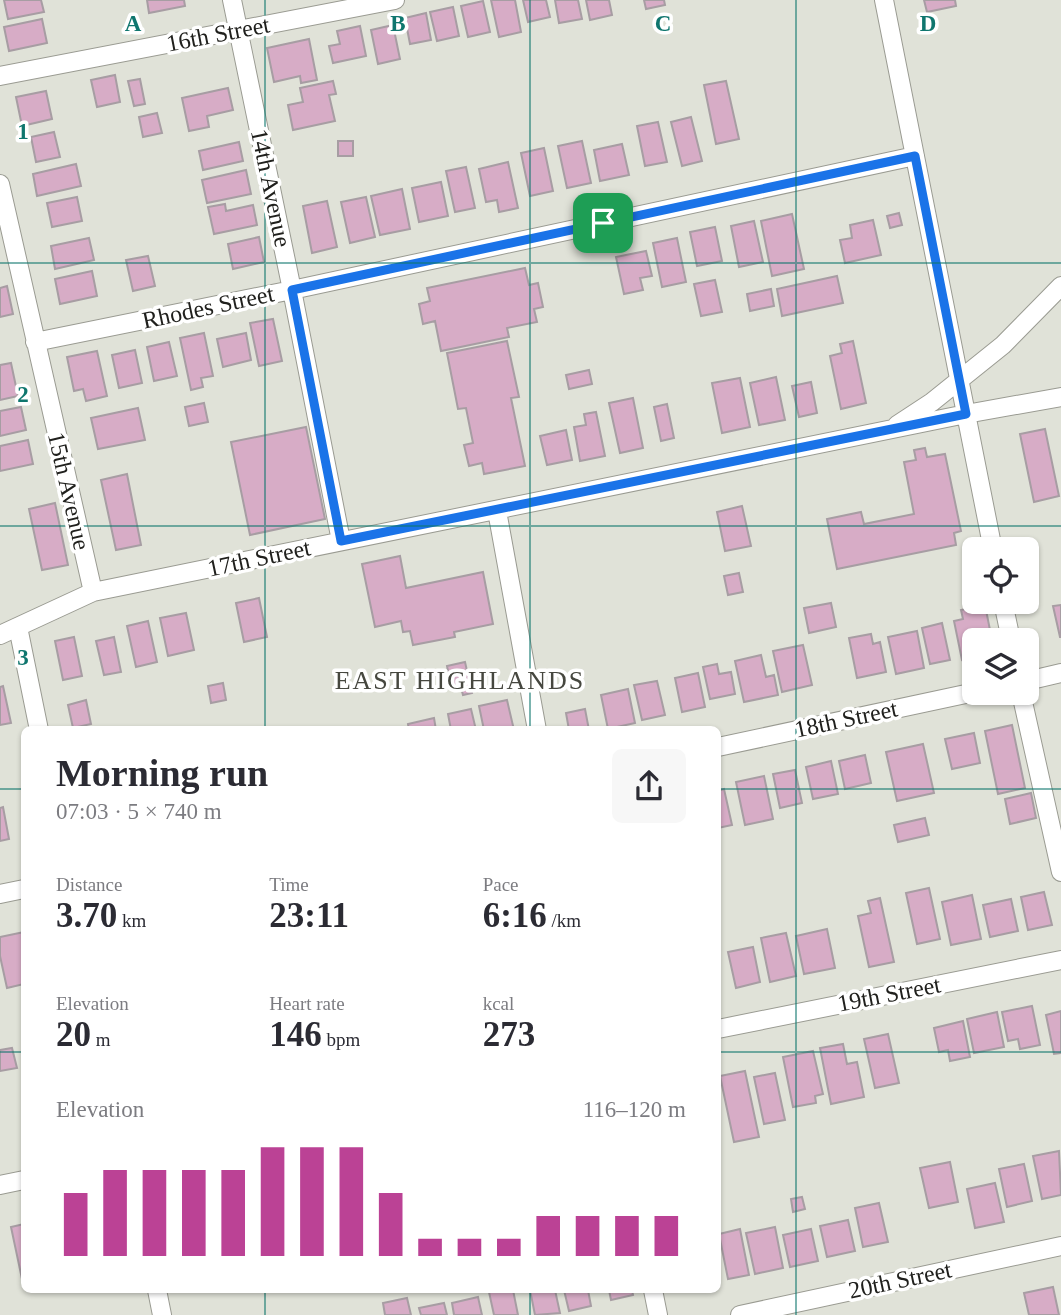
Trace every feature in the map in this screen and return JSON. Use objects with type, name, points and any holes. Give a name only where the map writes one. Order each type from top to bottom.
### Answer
[{"type":"street","name":"14th Avenue","points":[[232,0],[341,541]]},
{"type":"street","name":"16th Street","points":[[0,76],[395,0]]},
{"type":"street","points":[[884,0],[990,537]]},
{"type":"street","name":"Rhodes Street","points":[[34,342],[292,290],[915,156]]},
{"type":"street","name":"15th Avenue","points":[[0,184],[93,592]]},
{"type":"street","points":[[888,430],[932,402],[1003,345],[1061,286]]},
{"type":"street","name":"17th Street","points":[[0,635],[93,592],[1061,397]]},
{"type":"street","points":[[497,511],[536,726]]},
{"type":"street","points":[[18,627],[38,726]]},
{"type":"street","points":[[1039,678],[1061,673]]},
{"type":"street","name":"18th Street","points":[[721,746],[962,695]]},
{"type":"street","points":[[1024,705],[1061,872]]},
{"type":"street","points":[[0,894],[21,890]]},
{"type":"street","name":"19th Street","points":[[721,1028],[1061,960]]},
{"type":"street","points":[[0,1185],[21,1181]]},
{"type":"street","name":"20th Street","points":[[740,1315],[1061,1246]]},
{"type":"street","points":[[158,1293],[162,1315]]},
{"type":"street","points":[[654,1293],[658,1315]]},
{"type":"building","points":[[4,0],[41,0],[44,12],[8,19]]},
{"type":"building","points":[[147,0],[184,0],[185,6],[149,13]]},
{"type":"building","points":[[491,0],[515,0],[521,32],[499,37]]},
{"type":"building","points":[[523,0],[546,0],[550,17],[528,22]]},
{"type":"building","points":[[555,0],[578,0],[582,19],[559,23]]},
{"type":"building","points":[[586,0],[609,0],[612,15],[590,20]]},
{"type":"building","points":[[644,0],[664,0],[665,5],[646,9]]},
{"type":"building","points":[[924,0],[955,0],[956,6],[927,12]]},
{"type":"building","points":[[483,1],[490,32],[468,37],[461,6]]},
{"type":"building","points":[[453,7],[459,36],[437,41],[430,12]]},
{"type":"building","points":[[426,13],[431,40],[410,44],[405,18]]},
{"type":"building","points":[[42,19],[47,43],[9,51],[4,27]]},
{"type":"building","points":[[393,25],[400,59],[378,64],[371,30]]},
{"type":"building","points":[[360,26],[366,56],[333,63],[329,46],[340,44],[337,31]]},
{"type":"building","points":[[309,39],[317,80],[301,83],[300,76],[274,82],[267,48]]},
{"type":"building","points":[[115,75],[120,102],[97,107],[91,80]]},
{"type":"building","points":[[140,79],[145,104],[134,106],[128,81]]},
{"type":"building","points":[[333,81],[336,94],[329,95],[335,121],[293,130],[288,105],[303,102],[300,88]]},
{"type":"building","points":[[726,81],[739,139],[716,144],[704,85]]},
{"type":"building","points":[[228,88],[233,110],[207,116],[209,127],[189,131],[182,98]]},
{"type":"building","points":[[46,91],[52,119],[22,126],[16,97]]},
{"type":"building","points":[[157,113],[162,133],[143,137],[139,117]]},
{"type":"building","points":[[691,117],[702,161],[682,166],[671,122]]},
{"type":"building","points":[[658,122],[667,162],[645,166],[637,126]]},
{"type":"building","points":[[54,132],[60,157],[36,162],[31,137]]},
{"type":"building","points":[[338,141],[353,141],[353,156],[338,156]]},
{"type":"building","points":[[582,141],[591,183],[567,188],[558,146]]},
{"type":"building","points":[[239,142],[243,161],[203,170],[199,151]]},
{"type":"building","points":[[622,144],[629,175],[600,181],[594,150]]},
{"type":"building","points":[[544,148],[553,191],[530,196],[521,153]]},
{"type":"building","points":[[508,162],[518,208],[499,212],[497,200],[486,202],[479,169]]},
{"type":"building","points":[[76,164],[81,186],[37,196],[33,174]]},
{"type":"building","points":[[466,167],[475,208],[455,212],[446,171]]},
{"type":"building","points":[[246,170],[251,194],[207,203],[202,180]]},
{"type":"building","points":[[441,182],[448,216],[419,222],[412,188]]},
{"type":"building","points":[[402,189],[410,229],[380,235],[371,196]]},
{"type":"building","points":[[77,197],[82,221],[52,227],[47,203]]},
{"type":"building","points":[[366,197],[375,237],[350,243],[341,202]]},
{"type":"building","points":[[327,201],[337,247],[312,253],[303,206]]},
{"type":"building","points":[[225,204],[226,211],[253,205],[257,225],[214,234],[208,207]]},
{"type":"building","points":[[899,213],[902,225],[890,228],[887,216]]},
{"type":"building","points":[[792,214],[804,269],[772,276],[761,221]]},
{"type":"building","points":[[873,220],[881,255],[845,263],[840,240],[852,238],[850,225]]},
{"type":"building","points":[[754,221],[763,262],[739,267],[731,226]]},
{"type":"building","points":[[715,227],[722,261],[697,266],[690,232]]},
{"type":"building","points":[[259,237],[264,262],[233,269],[228,244]]},
{"type":"building","points":[[89,238],[94,260],[55,269],[51,246]]},
{"type":"building","points":[[677,238],[686,282],[662,287],[653,243]]},
{"type":"building","points":[[646,251],[652,276],[640,278],[643,290],[624,294],[616,257]]},
{"type":"building","points":[[148,256],[155,286],[133,291],[126,260]]},
{"type":"building","points":[[525,268],[529,285],[538,283],[543,307],[534,309],[537,322],[507,328],[509,337],[441,351],[435,321],[423,324],[419,304],[430,301],[427,288]]},
{"type":"building","points":[[92,271],[97,296],[60,304],[55,279]]},
{"type":"building","points":[[837,276],[843,303],[782,316],[777,289]]},
{"type":"building","points":[[715,280],[722,312],[701,316],[694,284]]},
{"type":"building","points":[[7,286],[13,314],[0,317],[0,288]]},
{"type":"building","points":[[771,289],[774,306],[750,311],[747,294]]},
{"type":"building","points":[[273,319],[282,361],[259,366],[250,323]]},
{"type":"building","points":[[204,333],[213,376],[201,378],[203,387],[191,390],[180,338]]},
{"type":"building","points":[[246,333],[251,360],[223,367],[217,339]]},
{"type":"building","points":[[507,341],[519,397],[511,398],[525,466],[484,474],[482,463],[469,466],[464,445],[473,443],[466,408],[458,409],[447,353]]},
{"type":"building","points":[[853,341],[866,403],[841,409],[830,356],[842,353],[840,344]]},
{"type":"building","points":[[169,342],[177,376],[154,381],[147,347]]},
{"type":"building","points":[[135,350],[142,383],[119,388],[112,355]]},
{"type":"building","points":[[97,351],[107,396],[86,401],[83,389],[74,391],[67,357]]},
{"type":"building","points":[[11,363],[18,396],[0,400],[0,365]]},
{"type":"building","points":[[589,370],[592,384],[569,389],[566,375]]},
{"type":"building","points":[[776,377],[785,420],[759,425],[750,383]]},
{"type":"building","points":[[740,378],[750,427],[722,433],[712,383]]},
{"type":"building","points":[[811,382],[817,413],[799,417],[792,386]]},
{"type":"building","points":[[633,398],[643,448],[620,453],[609,403]]},
{"type":"building","points":[[204,403],[208,422],[189,426],[185,407]]},
{"type":"building","points":[[667,404],[674,438],[661,441],[654,407]]},
{"type":"building","points":[[21,407],[26,430],[0,436],[0,411]]},
{"type":"building","points":[[138,408],[145,440],[98,449],[91,418]]},
{"type":"building","points":[[596,412],[605,456],[580,461],[574,427],[586,425],[584,414]]},
{"type":"building","points":[[306,427],[325,519],[250,535],[231,442]]},
{"type":"building","points":[[1045,429],[1059,496],[1034,502],[1020,434]]},
{"type":"building","points":[[566,430],[572,460],[547,465],[540,436]]},
{"type":"building","points":[[28,440],[33,464],[0,471],[0,446]]},
{"type":"building","points":[[925,448],[927,457],[945,454],[961,531],[954,533],[956,545],[837,569],[827,519],[861,512],[864,524],[914,514],[904,462],[916,460],[914,450]]},
{"type":"building","points":[[127,474],[141,545],[116,550],[101,480]]},
{"type":"building","points":[[55,503],[68,565],[42,570],[29,509]]},
{"type":"building","points":[[742,506],[751,546],[725,551],[717,512]]},
{"type":"building","points":[[400,556],[406,588],[483,572],[493,624],[454,632],[455,637],[413,645],[410,631],[403,632],[401,621],[375,627],[362,564]]},
{"type":"building","points":[[739,573],[743,592],[728,595],[724,576]]},
{"type":"building","points":[[259,598],[267,637],[244,642],[236,603]]},
{"type":"building","points":[[831,603],[836,627],[809,633],[804,608]]},
{"type":"building","points":[[1061,605],[1061,637],[1060,637],[1053,606]]},
{"type":"building","points":[[961,610],[962,614],[987,614],[990,628],[962,628],[962,660],[954,621],[963,619]]},
{"type":"building","points":[[186,613],[194,650],[168,656],[160,618]]},
{"type":"building","points":[[148,621],[157,662],[136,667],[127,626]]},
{"type":"building","points":[[942,623],[950,660],[930,664],[922,628]]},
{"type":"building","points":[[917,631],[924,668],[896,674],[888,637]]},
{"type":"building","points":[[871,634],[873,644],[880,642],[886,672],[857,678],[849,638]]},
{"type":"building","points":[[74,637],[82,676],[63,680],[55,641]]},
{"type":"building","points":[[114,637],[121,672],[104,675],[96,641]]},
{"type":"building","points":[[803,645],[812,685],[782,692],[773,651]]},
{"type":"building","points":[[761,655],[766,677],[774,675],[778,695],[744,702],[735,661]]},
{"type":"building","points":[[465,662],[472,693],[463,695],[460,684],[451,687],[447,666]]},
{"type":"building","points":[[717,664],[719,674],[731,672],[735,694],[710,699],[703,667]]},
{"type":"building","points":[[698,673],[705,707],[682,712],[675,678]]},
{"type":"building","points":[[657,681],[665,715],[642,720],[634,685]]},
{"type":"building","points":[[223,683],[226,700],[211,703],[208,686]]},
{"type":"building","points":[[3,686],[11,723],[0,725],[0,687]]},
{"type":"building","points":[[628,689],[635,723],[607,726],[601,695]]},
{"type":"building","points":[[86,700],[91,724],[73,726],[68,705]]},
{"type":"building","points":[[507,700],[513,726],[483,726],[479,706]]},
{"type":"building","points":[[471,709],[475,726],[450,726],[448,714]]},
{"type":"building","points":[[585,709],[588,726],[568,726],[566,713]]},
{"type":"building","points":[[434,718],[435,726],[408,726]]},
{"type":"building","points":[[1012,725],[1025,788],[998,794],[985,731]]},
{"type":"building","points":[[974,733],[980,763],[952,769],[945,739]]},
{"type":"building","points":[[923,744],[934,793],[897,801],[886,752]]},
{"type":"building","points":[[865,755],[871,783],[845,789],[839,761]]},
{"type":"building","points":[[831,761],[838,794],[813,799],[806,767]]},
{"type":"building","points":[[795,770],[802,803],[780,808],[773,774]]},
{"type":"building","points":[[764,776],[773,819],[745,825],[736,782]]},
{"type":"building","points":[[724,789],[732,825],[721,827],[721,790]]},
{"type":"building","points":[[1031,793],[1036,818],[1010,824],[1005,799]]},
{"type":"building","points":[[3,807],[9,839],[0,841],[0,808]]},
{"type":"building","points":[[925,818],[929,835],[898,842],[894,825]]},
{"type":"building","points":[[929,888],[940,939],[917,944],[906,893]]},
{"type":"building","points":[[1044,892],[1052,925],[1028,930],[1021,897]]},
{"type":"building","points":[[972,895],[981,939],[951,945],[942,902]]},
{"type":"building","points":[[880,898],[894,962],[869,967],[858,916],[871,913],[868,901]]},
{"type":"building","points":[[1011,899],[1018,931],[990,937],[983,905]]},
{"type":"building","points":[[827,929],[835,968],[804,974],[796,936]]},
{"type":"building","points":[[21,933],[21,985],[7,988],[0,956],[0,937]]},
{"type":"building","points":[[786,933],[796,976],[770,982],[761,938]]},
{"type":"building","points":[[753,947],[760,982],[736,988],[728,952]]},
{"type":"building","points":[[1032,1006],[1040,1045],[1020,1049],[1018,1039],[1008,1041],[1002,1012]]},
{"type":"building","points":[[1061,1011],[1061,1053],[1054,1054],[1046,1015]]},
{"type":"building","points":[[997,1012],[1004,1047],[974,1053],[967,1019]]},
{"type":"building","points":[[963,1021],[970,1057],[950,1061],[948,1050],[939,1052],[934,1028]]},
{"type":"building","points":[[888,1034],[899,1083],[875,1088],[864,1039]]},
{"type":"building","points":[[843,1044],[847,1064],[857,1062],[864,1097],[831,1104],[820,1048]]},
{"type":"building","points":[[12,1048],[17,1068],[0,1071],[0,1050]]},
{"type":"building","points":[[813,1051],[823,1094],[815,1096],[816,1103],[793,1107],[783,1057]]},
{"type":"building","points":[[745,1071],[759,1137],[734,1142],[721,1076]]},
{"type":"building","points":[[775,1073],[785,1120],[764,1124],[754,1077]]},
{"type":"building","points":[[1059,1151],[1061,1195],[1042,1199],[1033,1156]]},
{"type":"building","points":[[950,1162],[958,1202],[929,1208],[920,1168]]},
{"type":"building","points":[[1024,1164],[1032,1201],[1007,1207],[999,1169]]},
{"type":"building","points":[[995,1183],[1004,1222],[975,1228],[967,1189]]},
{"type":"building","points":[[802,1197],[805,1209],[793,1212],[791,1199]]},
{"type":"building","points":[[879,1203],[888,1242],[863,1247],[855,1208]]},
{"type":"building","points":[[848,1220],[855,1251],[827,1257],[820,1226]]},
{"type":"building","points":[[21,1225],[21,1274],[11,1227]]},
{"type":"building","points":[[775,1227],[783,1268],[755,1274],[746,1233]]},
{"type":"building","points":[[740,1229],[749,1275],[728,1279],[721,1234]]},
{"type":"building","points":[[811,1229],[818,1261],[790,1267],[783,1235]]},
{"type":"building","points":[[1053,1287],[1059,1315],[1029,1315],[1024,1293]]},
{"type":"building","points":[[489,1293],[514,1293],[518,1315],[494,1315]]},
{"type":"building","points":[[531,1293],[556,1293],[560,1313],[535,1315]]},
{"type":"building","points":[[565,1293],[589,1293],[591,1306],[569,1311]]},
{"type":"building","points":[[610,1293],[633,1293],[633,1295],[611,1300]]},
{"type":"building","points":[[478,1297],[482,1315],[454,1315],[452,1303]]},
{"type":"building","points":[[407,1298],[411,1315],[385,1315],[383,1303]]},
{"type":"building","points":[[444,1303],[447,1315],[421,1315],[419,1308]]},
{"type":"district","name":"EAST HIGHLANDS","points":[[460,680]]},
{"type":"route","points":[[915,156],[966,414],[341,541],[292,290],[603,223],[915,156]]}]
